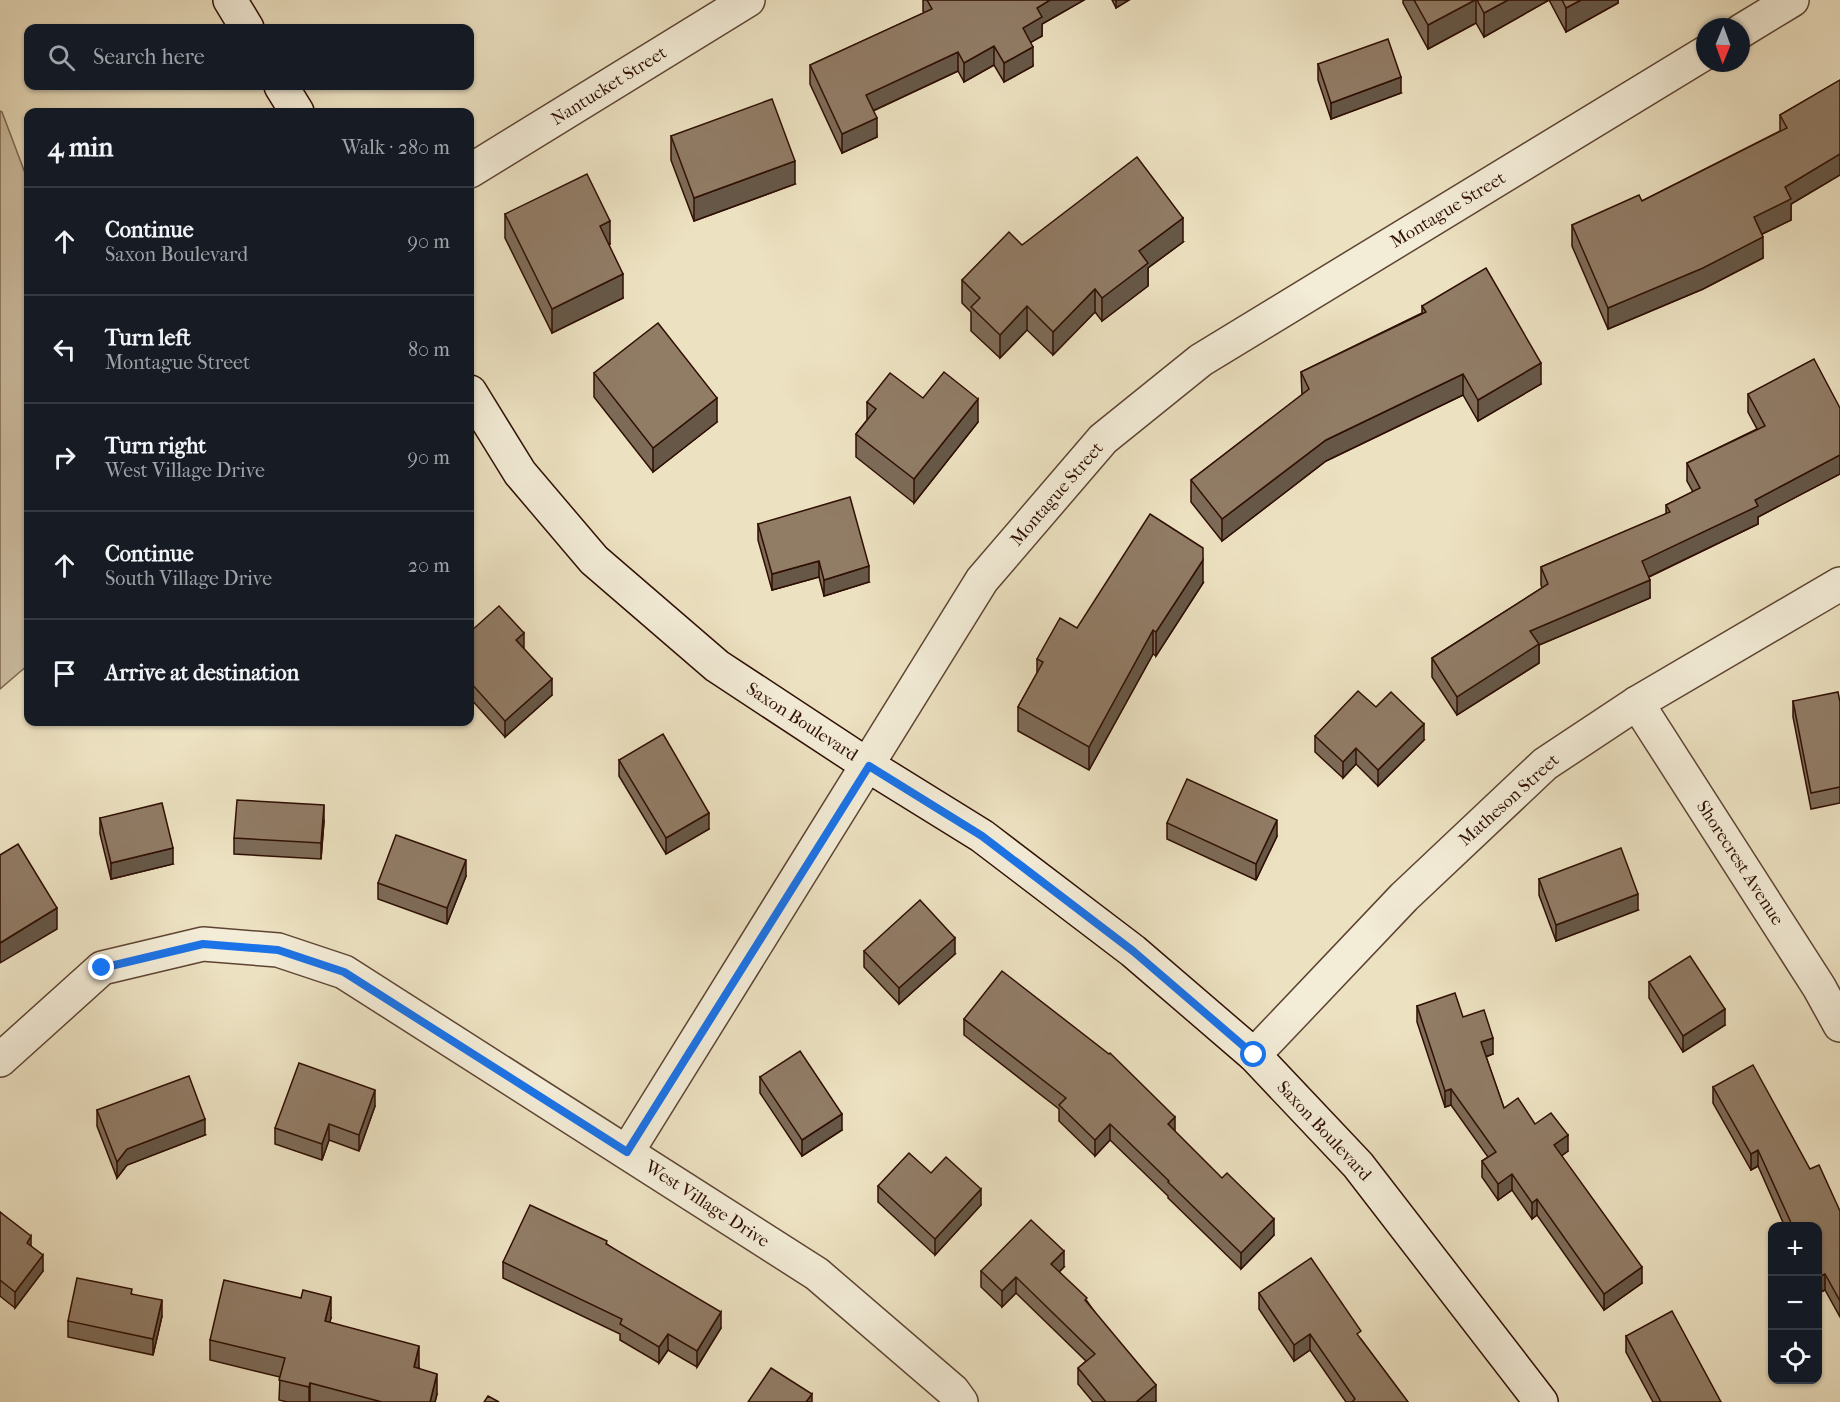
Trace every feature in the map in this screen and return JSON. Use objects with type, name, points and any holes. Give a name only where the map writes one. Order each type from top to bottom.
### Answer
[{"type":"street","points":[[230,0],[245,24]]},
{"type":"street","name":"Nantucket Street","points":[[474,169],[748,0]]},
{"type":"street","points":[[1750,26],[1792,0]]},
{"type":"street","name":"Montague Street","points":[[627,1152],[869,766],[982,580],[1103,439],[1202,360],[1696,58]]},
{"type":"street","points":[[283,90],[295,108]]},
{"type":"street","name":"Saxon Boulevard","points":[[474,398],[520,473],[594,560],[717,666],[869,766],[982,836],[1133,951],[1254,1055],[1358,1165],[1541,1402]]},
{"type":"street","name":"Matheson Street","points":[[1254,1055],[1404,897],[1545,764],[1637,703],[1840,584]]},
{"type":"street","name":"Shorecrest Avenue","points":[[1637,703],[1819,987],[1840,1025]]},
{"type":"street","name":"West Village Drive","points":[[0,1060],[102,968],[203,944],[278,950],[344,972],[817,1274],[953,1391],[961,1402]]},
{"type":"shaded area","points":[[0,111],[24,170],[24,668],[0,689]]},
{"type":"building","points":[[927,0],[1050,0],[1037,8],[1042,17],[1023,28],[1033,47],[1004,63],[994,46],[964,63],[958,52],[866,95],[877,118],[842,134],[810,65],[932,9]]},
{"type":"building","points":[[1414,0],[1475,0],[1428,25]]},
{"type":"building","points":[[1477,0],[1508,0],[1484,13]]},
{"type":"building","points":[[1562,0],[1581,0],[1566,8]]},
{"type":"building","points":[[1388,39],[1401,77],[1331,103],[1318,64]]},
{"type":"building","points":[[1840,80],[1840,154],[1785,187],[1791,199],[1754,217],[1763,237],[1703,268],[1608,308],[1572,225],[1639,195],[1642,201],[1787,128],[1780,115]]},
{"type":"building","points":[[772,99],[795,161],[694,198],[671,136]]},
{"type":"building","points":[[1137,157],[1183,218],[1139,251],[1148,263],[1102,298],[1095,289],[1053,332],[1027,306],[1000,335],[971,307],[980,298],[962,280],[1009,232],[1022,245]]},
{"type":"building","points":[[587,174],[610,221],[600,226],[623,274],[552,309],[505,214]]},
{"type":"building","points":[[1486,268],[1541,363],[1478,400],[1463,374],[1326,440],[1222,519],[1191,480],[1309,389],[1301,372],[1426,312],[1422,306]]},
{"type":"building","points":[[658,323],[717,398],[653,448],[594,373]]},
{"type":"building","points":[[1814,359],[1840,408],[1840,455],[1755,500],[1758,506],[1642,561],[1650,580],[1530,631],[1539,644],[1457,697],[1432,658],[1548,584],[1541,567],[1670,512],[1666,505],[1700,488],[1687,463],[1765,426],[1748,394]]},
{"type":"building","points":[[944,372],[978,399],[914,479],[856,434],[876,409],[867,402],[890,373],[923,398]]},
{"type":"building","points":[[850,497],[869,566],[824,580],[819,561],[772,574],[758,524]]},
{"type":"building","points":[[1150,514],[1203,548],[1203,560],[1156,632],[1153,630],[1089,747],[1018,707],[1043,662],[1037,659],[1060,618],[1077,628]]},
{"type":"building","points":[[499,606],[524,633],[516,640],[552,679],[505,721],[474,686],[474,628]]},
{"type":"building","points":[[1358,691],[1376,707],[1391,692],[1424,724],[1378,770],[1356,748],[1343,762],[1315,736]]},
{"type":"building","points":[[1838,692],[1840,787],[1811,793],[1793,701]]},
{"type":"building","points":[[663,734],[709,813],[666,838],[619,760]]},
{"type":"building","points":[[1187,779],[1277,820],[1256,864],[1167,823]]},
{"type":"building","points":[[237,800],[324,805],[321,843],[234,838]]},
{"type":"building","points":[[162,803],[173,848],[111,863],[100,818]]},
{"type":"building","points":[[396,835],[466,860],[447,908],[378,883]]},
{"type":"building","points":[[18,844],[57,908],[0,943],[0,855]]},
{"type":"building","points":[[1621,848],[1638,894],[1556,925],[1539,879]]},
{"type":"building","points":[[920,900],[955,938],[899,988],[864,951]]},
{"type":"building","points":[[1690,956],[1725,1009],[1683,1036],[1649,982]]},
{"type":"building","points":[[1002,971],[1110,1053],[1175,1117],[1168,1124],[1222,1178],[1227,1173],[1274,1219],[1241,1253],[1110,1124],[1095,1140],[1059,1105],[1066,1098],[964,1019]]},
{"type":"building","points":[[1455,993],[1463,1017],[1484,1010],[1493,1038],[1481,1042],[1504,1108],[1518,1098],[1535,1124],[1551,1113],[1568,1135],[1554,1145],[1642,1267],[1604,1294],[1537,1199],[1532,1203],[1512,1174],[1498,1184],[1482,1161],[1496,1152],[1451,1089],[1445,1091],[1417,1006]]},
{"type":"building","points":[[800,1051],[842,1114],[802,1140],[760,1077]]},
{"type":"building","points":[[299,1063],[375,1090],[359,1135],[329,1124],[322,1144],[275,1128]]},
{"type":"building","points":[[1753,1065],[1810,1169],[1819,1165],[1840,1211],[1840,1301],[1825,1274],[1822,1275],[1822,1222],[1791,1222],[1758,1150],[1751,1154],[1713,1087]]},
{"type":"building","points":[[189,1076],[205,1119],[127,1149],[117,1162],[97,1110]]},
{"type":"building","points":[[909,1153],[931,1173],[946,1157],[981,1189],[935,1239],[878,1186]]},
{"type":"building","points":[[530,1205],[607,1241],[606,1244],[721,1312],[697,1351],[668,1334],[659,1347],[620,1324],[622,1319],[503,1262]]},
{"type":"building","points":[[0,1212],[31,1236],[27,1243],[43,1255],[15,1292],[0,1280]]},
{"type":"building","points":[[1031,1220],[1064,1251],[1051,1264],[1087,1298],[1085,1300],[1156,1385],[1136,1402],[1106,1402],[1078,1368],[1095,1354],[1016,1277],[1002,1291],[981,1271]]},
{"type":"building","points":[[1311,1258],[1361,1331],[1357,1334],[1408,1402],[1352,1402],[1355,1399],[1310,1334],[1294,1345],[1259,1293]]},
{"type":"building","points":[[77,1278],[132,1289],[131,1294],[162,1300],[153,1339],[68,1321]]},
{"type":"building","points":[[224,1280],[301,1298],[303,1290],[331,1297],[325,1321],[419,1346],[414,1367],[437,1374],[430,1402],[382,1402],[310,1383],[309,1387],[279,1380],[285,1358],[210,1340]]},
{"type":"building","points":[[1672,1311],[1721,1402],[1661,1402],[1626,1336]]},
{"type":"building","points":[[771,1368],[812,1394],[806,1402],[748,1402]]},
{"type":"building","points":[[488,1396],[499,1402],[484,1402]]},
{"type":"route","points":[[102,968],[203,944],[278,950],[344,972],[627,1152],[869,766],[982,836],[1133,951],[1254,1055]]}]
